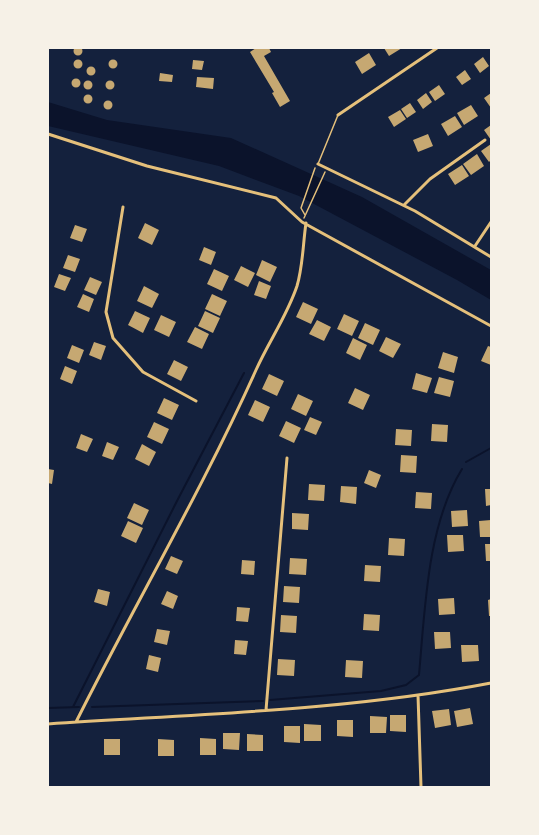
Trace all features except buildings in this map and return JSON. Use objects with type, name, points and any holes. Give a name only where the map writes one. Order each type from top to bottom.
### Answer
[{"type":"street","points":[[338,115],[437,48]]},
{"type":"street","points":[[48,134],[147,166],[276,198],[302,222],[491,326]]},
{"type":"street","points":[[404,205],[430,178],[485,140]]},
{"type":"street","points":[[318,164],[404,205],[475,246],[491,257]]},
{"type":"street","points":[[123,207],[106,312],[113,338],[143,372],[196,401]]},
{"type":"street","points":[[475,246],[491,222]]},
{"type":"street","points":[[76,722],[112,650],[228,432],[259,363],[280,325],[297,285],[306,223]]},
{"type":"street","points":[[266,710],[287,458]]},
{"type":"street","points":[[48,724],[322,706],[418,695],[491,683]]},
{"type":"street","points":[[418,695],[421,787]]},
{"type":"lane","points":[[318,164],[338,115]]},
{"type":"path","points":[[305,215],[301,208],[302,201],[314,169]]},
{"type":"path","points":[[302,222],[324,175]]},
{"type":"water","points":[[48,102],[107,120],[231,138],[362,197],[491,270],[491,300],[457,280],[299,196],[219,166],[48,126]]},
{"type":"waterway","points":[[73,707],[178,499],[244,373]]},
{"type":"waterway","points":[[466,462],[491,448]]},
{"type":"waterway","points":[[270,700],[381,691],[406,685],[419,675],[426,596],[435,542],[441,516],[450,492],[462,469]]},
{"type":"waterway","points":[[92,707],[263,701]]},
{"type":"waterway","points":[[48,708],[79,707]]}]
